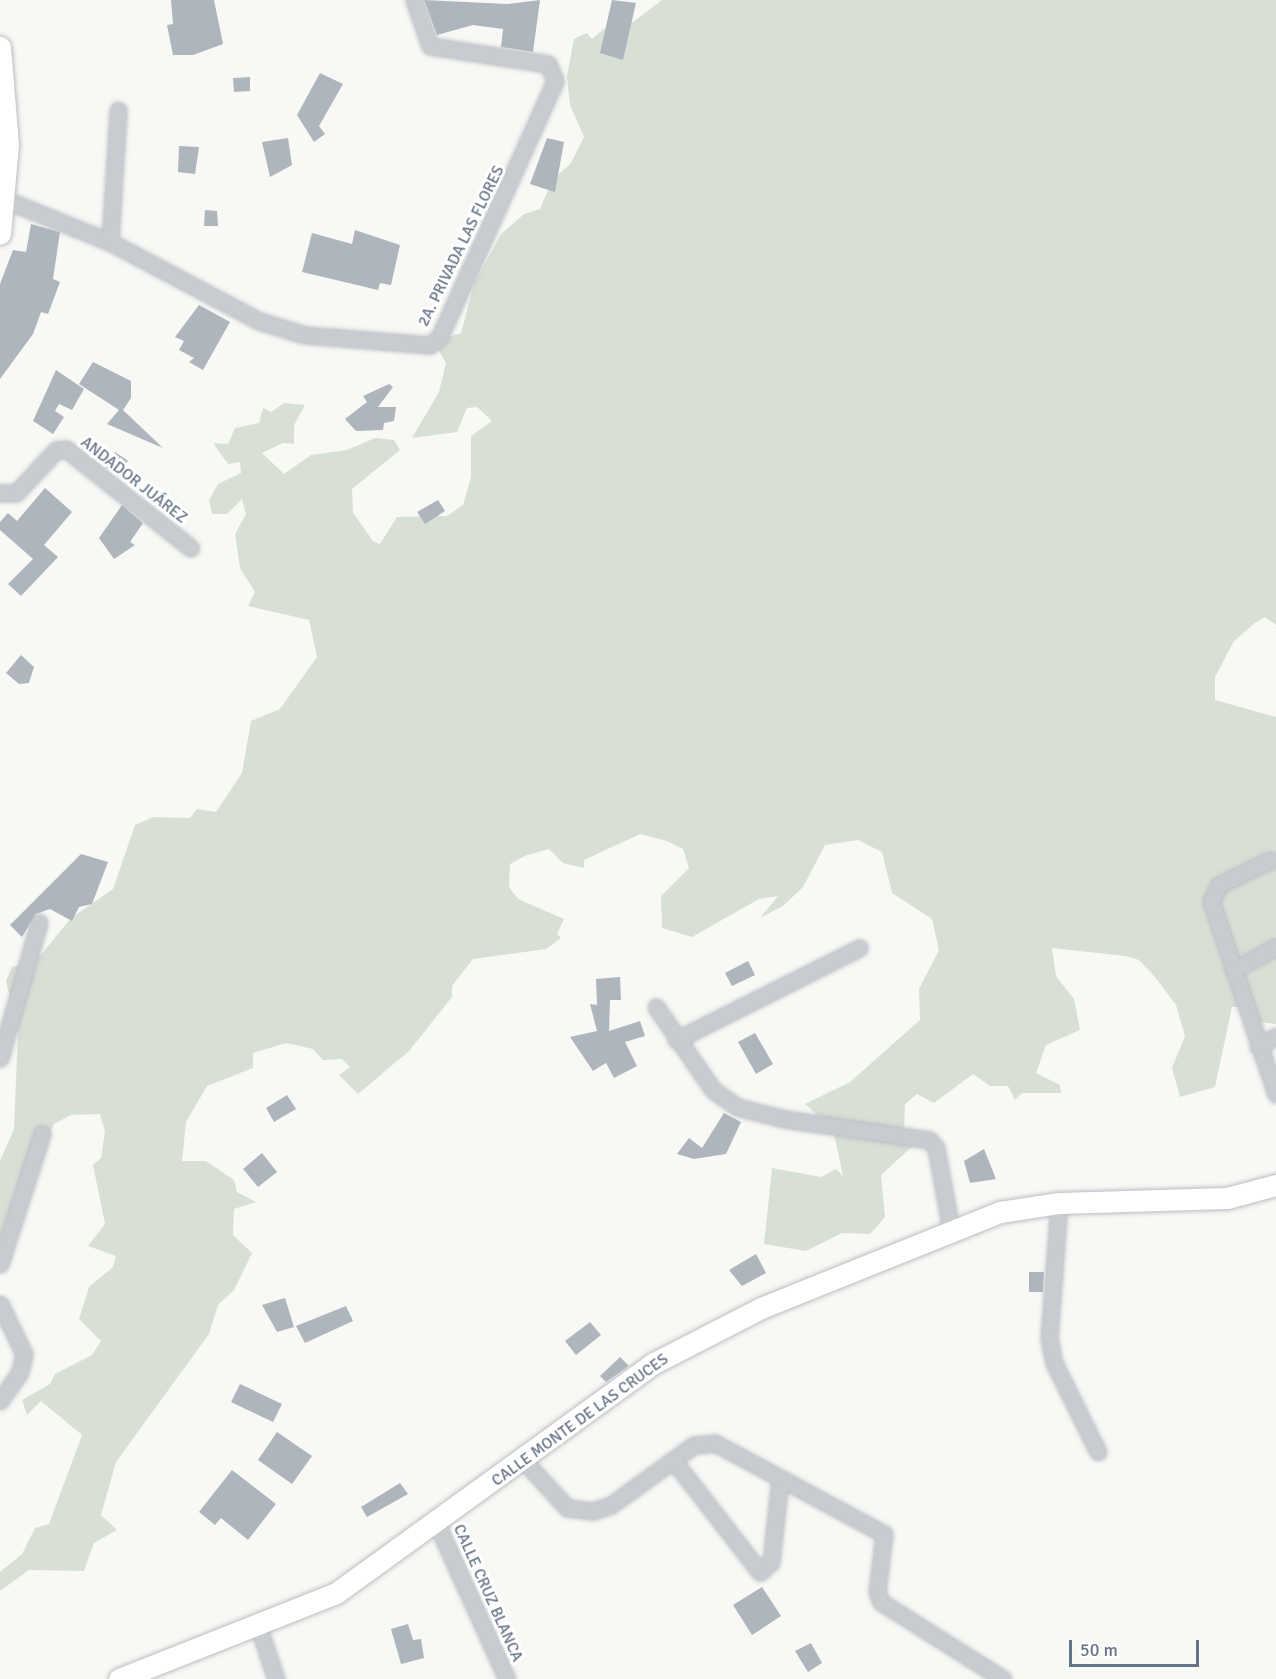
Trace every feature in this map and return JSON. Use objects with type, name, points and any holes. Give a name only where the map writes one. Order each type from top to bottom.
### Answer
[{"type":"street","name":"2A. PRIVADA LAS FLORES","points":[[6,200],[110,243],[220,305],[305,335],[418,346],[439,338],[555,81],[548,64],[430,46],[414,0]]},
{"type":"street","points":[[0,47],[7,93],[6,200],[0,234]]},
{"type":"street","points":[[110,243],[118,110]]},
{"type":"street","name":"ANDADOR JUÁREZ","points":[[0,493],[16,494],[57,450],[66,449],[191,548]]},
{"type":"street","points":[[1270,860],[1219,885],[1211,901],[1258,1047],[1276,1095]]},
{"type":"street","points":[[0,1058],[39,922]]},
{"type":"street","points":[[676,1040],[859,948]]},
{"type":"street","points":[[1233,970],[1276,948]]},
{"type":"street","points":[[656,1007],[676,1040],[713,1090],[737,1107],[929,1140],[936,1148],[951,1230]]},
{"type":"street","points":[[1258,1047],[1276,1036]]},
{"type":"street","points":[[0,1264],[42,1134]]},
{"type":"street","name":"CALLE MONTE DE LAS CRUCES","points":[[118,1679],[336,1593],[524,1461],[654,1363],[761,1308],[1000,1212],[1059,1203],[1227,1198],[1276,1185]]},
{"type":"street","points":[[1059,1203],[1049,1338],[1054,1363],[1098,1452]]},
{"type":"street","points":[[0,1304],[24,1354],[20,1372],[0,1401]]},
{"type":"street","points":[[524,1461],[567,1508],[593,1511],[611,1505],[694,1445],[716,1443],[884,1534],[877,1592],[881,1602],[1003,1679]]},
{"type":"street","points":[[673,1460],[753,1570],[760,1572],[771,1562],[780,1479]]},
{"type":"street","name":"CALLE CRUZ BLANCA","points":[[436,1522],[507,1679]]},
{"type":"street","points":[[258,1625],[276,1679]]},
{"type":"shaded area","points":[[662,0],[1276,0],[1276,625],[1265,617],[1234,641],[1215,677],[1215,700],[1276,717],[1276,1024],[1253,1021],[1240,1007],[1232,1007],[1215,1087],[1180,1097],[1172,1068],[1185,1036],[1176,1005],[1155,977],[1139,960],[1126,956],[1052,948],[1056,976],[1074,999],[1080,1030],[1046,1045],[1036,1073],[1060,1085],[1061,1093],[1022,1093],[1015,1100],[1008,1086],[990,1086],[973,1074],[934,1103],[917,1094],[905,1104],[904,1132],[928,1132],[881,1175],[885,1217],[870,1234],[842,1233],[806,1251],[764,1244],[772,1168],[821,1177],[836,1169],[843,1176],[833,1129],[805,1104],[850,1082],[920,1020],[919,989],[939,950],[932,919],[892,893],[882,852],[858,840],[825,845],[803,887],[783,906],[760,918],[778,896],[759,899],[692,937],[662,928],[661,896],[689,868],[683,849],[667,841],[640,834],[584,860],[584,868],[563,863],[549,849],[527,855],[510,864],[509,887],[518,899],[564,919],[557,934],[561,938],[546,949],[473,959],[452,986],[452,997],[409,1051],[358,1094],[339,1075],[350,1067],[342,1059],[323,1060],[313,1049],[286,1043],[253,1053],[253,1068],[207,1086],[186,1122],[182,1161],[206,1161],[234,1180],[237,1192],[256,1202],[234,1209],[233,1235],[252,1253],[234,1290],[218,1305],[209,1334],[116,1462],[101,1515],[117,1530],[94,1543],[84,1571],[29,1570],[0,1591],[0,1572],[22,1554],[35,1528],[49,1524],[82,1435],[41,1401],[27,1415],[22,1400],[50,1384],[55,1374],[92,1355],[101,1341],[79,1319],[89,1287],[113,1267],[116,1256],[88,1246],[105,1224],[93,1165],[101,1158],[105,1131],[100,1114],[71,1115],[54,1124],[0,1241],[0,1161],[14,1129],[18,1030],[6,981],[12,967],[30,963],[35,951],[40,956],[71,918],[113,889],[135,825],[153,817],[190,818],[197,809],[216,812],[242,773],[251,721],[280,709],[317,657],[309,620],[248,606],[255,592],[240,568],[235,534],[246,514],[242,499],[227,514],[212,514],[209,500],[218,484],[241,473],[240,462],[228,464],[213,443],[228,444],[235,428],[259,423],[263,408],[271,412],[284,403],[305,405],[294,425],[294,444],[283,443],[262,453],[284,474],[311,455],[347,450],[375,438],[394,440],[400,450],[352,489],[353,513],[373,541],[380,544],[397,517],[447,516],[463,505],[471,477],[471,436],[492,421],[477,407],[467,408],[457,432],[412,438],[439,392],[446,363],[438,349],[445,338],[461,333],[474,284],[501,234],[524,214],[540,209],[552,181],[571,163],[584,137],[570,105],[567,76],[574,39],[587,33],[592,39],[611,23],[629,25]]},
{"type":"building","points":[[171,0],[214,0],[223,44],[193,55],[173,55],[167,25],[173,24]]},
{"type":"building","points":[[424,0],[507,4],[540,0],[533,52],[501,47],[503,29],[473,25],[437,35]]},
{"type":"building","points":[[612,0],[636,3],[623,60],[600,53]]},
{"type":"building","points":[[320,73],[343,84],[319,126],[325,134],[314,142],[297,115]]},
{"type":"building","points":[[250,77],[250,91],[234,92],[233,78]]},
{"type":"building","points":[[288,138],[292,165],[270,177],[262,142]]},
{"type":"building","points":[[547,138],[564,142],[555,192],[530,184]]},
{"type":"building","points":[[179,146],[199,147],[195,174],[178,172]]},
{"type":"building","points":[[205,210],[217,211],[218,226],[204,226]]},
{"type":"building","points":[[31,224],[60,232],[53,279],[60,282],[48,314],[41,312],[33,334],[0,379],[0,284],[13,250],[26,252]]},
{"type":"building","points":[[355,230],[400,245],[391,285],[380,283],[378,290],[302,272],[312,233],[352,244]]},
{"type":"building","points":[[199,305],[230,322],[203,370],[189,362],[194,358],[179,350],[184,341],[175,337]]},
{"type":"building","points":[[93,362],[131,381],[131,398],[123,410],[163,448],[107,424],[119,410],[79,384]]},
{"type":"building","points":[[56,370],[84,389],[72,410],[59,404],[55,411],[64,417],[53,434],[33,421]]},
{"type":"building","points":[[389,384],[393,387],[378,407],[396,407],[394,421],[384,423],[383,430],[356,431],[345,419],[367,402],[363,396]]},
{"type":"building","points":[[115,452],[128,461],[117,476],[105,467]]},
{"type":"building","points":[[45,488],[72,512],[44,545],[58,557],[21,596],[8,584],[33,559],[0,530],[0,522],[8,513],[17,521]]},
{"type":"building","points":[[438,500],[445,511],[425,524],[417,512]]},
{"type":"building","points":[[122,505],[143,523],[130,542],[135,545],[114,559],[99,538]]},
{"type":"building","points":[[21,655],[34,667],[29,683],[19,684],[6,673]]},
{"type":"building","points":[[81,854],[108,862],[92,904],[79,907],[72,921],[50,909],[36,914],[22,937],[10,925]]},
{"type":"building","points":[[748,961],[755,975],[732,986],[725,973]]},
{"type":"building","points":[[620,977],[621,1000],[610,1000],[609,1031],[640,1021],[645,1036],[625,1042],[637,1066],[614,1078],[606,1063],[593,1071],[570,1037],[597,1031],[590,1004],[597,1005],[596,979]]},
{"type":"building","points":[[755,1033],[773,1064],[756,1074],[738,1042]]},
{"type":"building","points":[[287,1095],[296,1109],[274,1122],[266,1108]]},
{"type":"building","points":[[724,1113],[741,1122],[726,1154],[694,1159],[677,1154],[689,1138],[702,1148]]},
{"type":"building","points":[[984,1149],[996,1179],[970,1183],[964,1161]]},
{"type":"building","points":[[262,1153],[277,1172],[258,1187],[243,1169]]},
{"type":"building","points":[[756,1254],[766,1273],[742,1286],[729,1270]]},
{"type":"building","points":[[1029,1272],[1044,1272],[1043,1292],[1029,1292]]},
{"type":"building","points":[[285,1298],[294,1327],[277,1332],[262,1305]]},
{"type":"building","points":[[346,1306],[353,1321],[305,1343],[296,1326]]},
{"type":"building","points":[[590,1322],[601,1335],[576,1355],[565,1341]]},
{"type":"building","points":[[620,1357],[629,1366],[606,1382],[600,1376]]},
{"type":"building","points":[[240,1384],[282,1404],[273,1422],[231,1402]]},
{"type":"building","points":[[277,1432],[312,1456],[292,1484],[258,1460]]},
{"type":"building","points":[[232,1470],[276,1504],[248,1540],[221,1518],[215,1525],[199,1512]]},
{"type":"building","points":[[400,1483],[408,1494],[367,1517],[361,1507]]},
{"type":"building","points":[[762,1587],[781,1616],[752,1635],[733,1605]]},
{"type":"building","points":[[408,1624],[413,1640],[421,1639],[424,1658],[401,1664],[391,1629]]},
{"type":"building","points":[[811,1643],[822,1663],[808,1672],[795,1651]]}]
